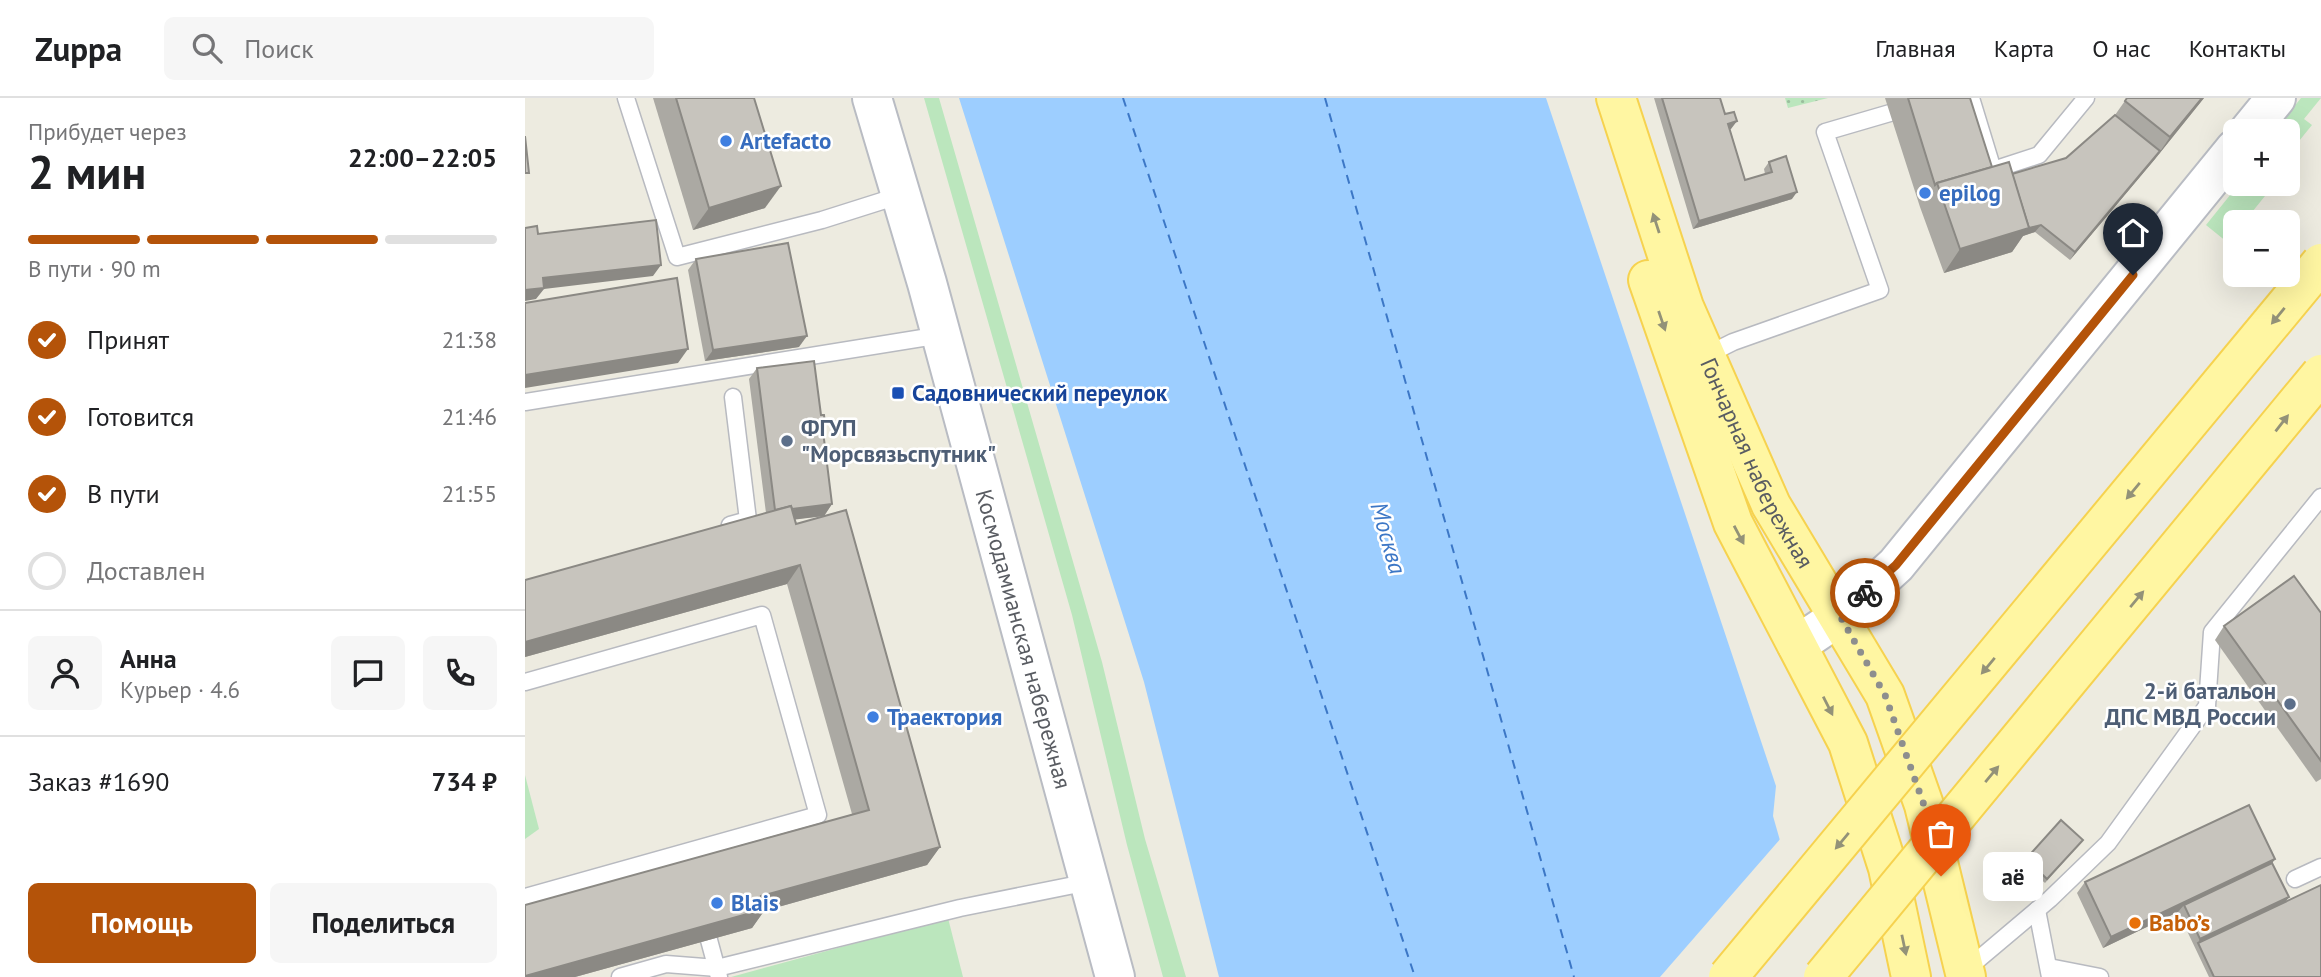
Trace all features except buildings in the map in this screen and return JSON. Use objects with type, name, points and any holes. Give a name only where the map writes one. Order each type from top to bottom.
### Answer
[{"type":"main road","name":"Космодамианская набережная","points":[[872,98],[941,335],[1115,977]]},
{"type":"main road","name":"Гончарная набережная","points":[[1591,98],[1640,256],[1733,523],[1848,743],[1888,868],[1911,977]]},
{"type":"main road","name":"Гончарная набережная","points":[[1616,98],[1669,264],[1705,356],[1771,505],[1885,695],[1920,793],[1965,974]]},
{"type":"main road","points":[[2259,119],[2276,98]]},
{"type":"main road","points":[[1797,645],[1840,616],[1896,565],[2223,164]]},
{"type":"main road","points":[[1728,977],[2321,263]]},
{"type":"main road","points":[[1823,977],[2321,374]]},
{"type":"lane","points":[[626,98],[677,257],[901,195]]},
{"type":"lane","points":[[1971,98],[1993,170],[2039,155],[2085,98]]},
{"type":"lane","points":[[1705,356],[1733,342],[1880,290],[1825,132],[1891,113]]},
{"type":"lane","points":[[525,402],[941,335]]},
{"type":"lane","points":[[710,530],[748,520],[733,397]]},
{"type":"lane","points":[[1965,974],[2108,843],[2207,706],[2212,632],[2321,497]]},
{"type":"lane","points":[[525,682],[762,615],[818,815],[686,858],[525,897]]},
{"type":"lane","points":[[2295,879],[2321,867]]},
{"type":"lane","points":[[620,977],[666,964],[718,973],[960,908],[1089,881]]},
{"type":"lane","points":[[2037,910],[2049,972],[2100,977]]},
{"type":"lane","points":[[709,940],[718,973]]},
{"type":"green space","points":[[924,98],[939,98],[1102,662],[1145,839],[1186,977],[1163,977],[1127,845],[1072,615]]},
{"type":"green space","points":[[1785,98],[1828,98],[1788,108]]},
{"type":"green space","points":[[2301,98],[2321,98],[2304,119],[2312,125],[2300,140],[2300,119],[2284,119]]},
{"type":"green space","points":[[2229,196],[2265,196],[2254,210],[2223,210],[2223,239],[2206,225]]},
{"type":"green space","points":[[525,775],[539,829],[525,839]]},
{"type":"green space","points":[[948,918],[963,977],[731,977]]},
{"type":"water","name":"Москва","points":[[959,98],[1546,98],[1776,786],[1773,816],[1819,977],[1219,977],[1144,682]]},
{"type":"pier","points":[[1782,837],[1822,977],[1660,977]]},
{"type":"ferry route","points":[[1123,98],[1415,977]]},
{"type":"ferry route","points":[[1325,98],[1574,977]]},
{"type":"way so far","points":[[1865,593],[1840,616],[1885,695],[1924,805],[1941,876]]},
{"type":"place","name":"Artefacto","points":[[726,141]]},
{"type":"place","name":"epilog","points":[[1925,193]]},
{"type":"place","name":"Садовнический переулок","points":[[898,393]]},
{"type":"place","name":"ФГУП \"Морсвязьспутник\"","points":[[787,441]]},
{"type":"place","name":"2-й батальон ДПС МВД России","points":[[2290,704]]},
{"type":"place","name":"Траектория","points":[[873,717]]},
{"type":"place","name":"аё","points":[[1941,876]]},
{"type":"place","name":"Blais","points":[[717,903]]},
{"type":"place","name":"Babo’s","points":[[2135,923]]},
{"type":"route","points":[[1865,593],[1896,565],[2133,275]]}]
